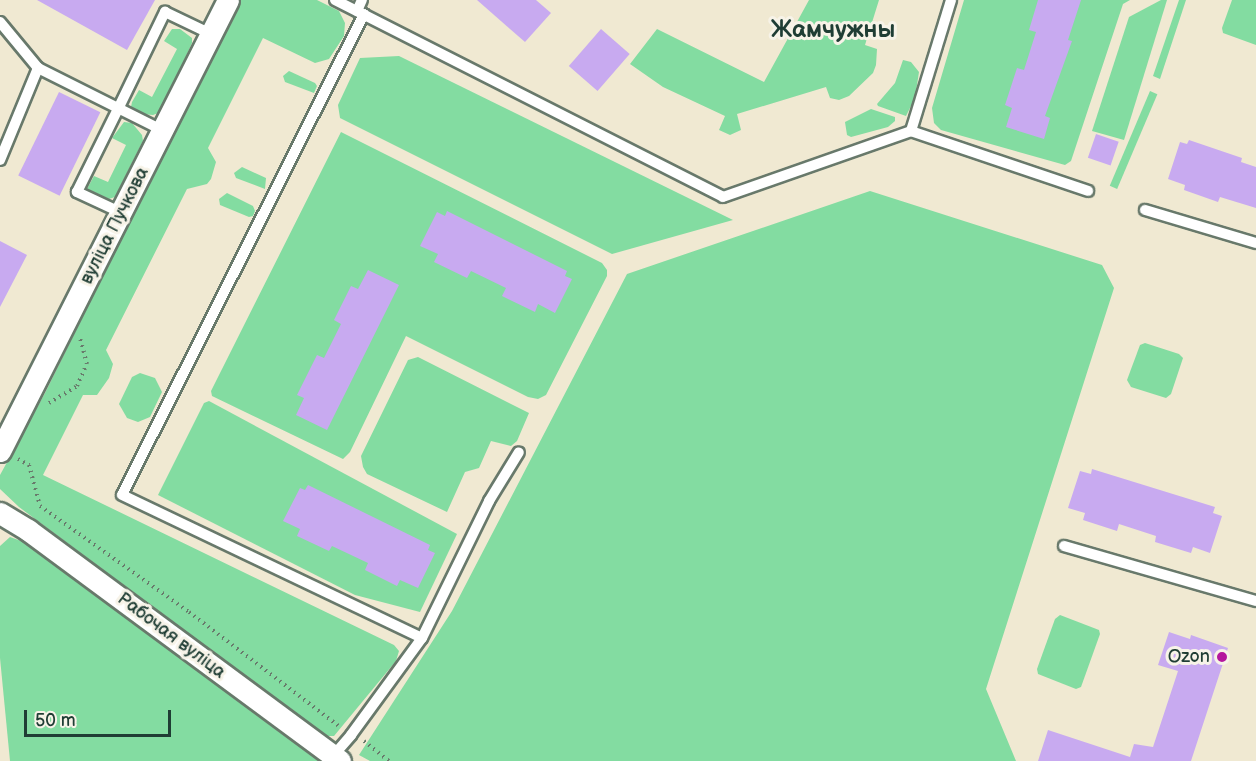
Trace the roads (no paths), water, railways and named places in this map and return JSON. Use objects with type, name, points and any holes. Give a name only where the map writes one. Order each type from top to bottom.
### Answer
[{"type":"street","name":"вуліца Пучкова","points":[[0,451],[164,131],[228,0]]},
{"type":"street","name":"Рабочая вуліца","points":[[0,513],[37,537],[337,758]]},
{"type":"lane","points":[[335,0],[723,197],[911,131],[1088,191]]},
{"type":"lane","points":[[362,0],[361,13],[122,495],[422,639]]},
{"type":"lane","points":[[911,131],[951,0]]},
{"type":"lane","points":[[122,213],[77,192],[165,12],[211,34]]},
{"type":"lane","points":[[0,22],[38,68],[119,106],[164,131]]},
{"type":"lane","points":[[0,160],[38,68]]},
{"type":"lane","points":[[1145,210],[1256,243]]},
{"type":"lane","points":[[337,758],[351,735],[422,639],[489,501],[519,452]]},
{"type":"lane","points":[[1064,546],[1256,601]]},
{"type":"place","name":"Ozon","points":[[1222,657]]},
{"type":"district","name":"Жамчужны","points":[[833,30]]}]
